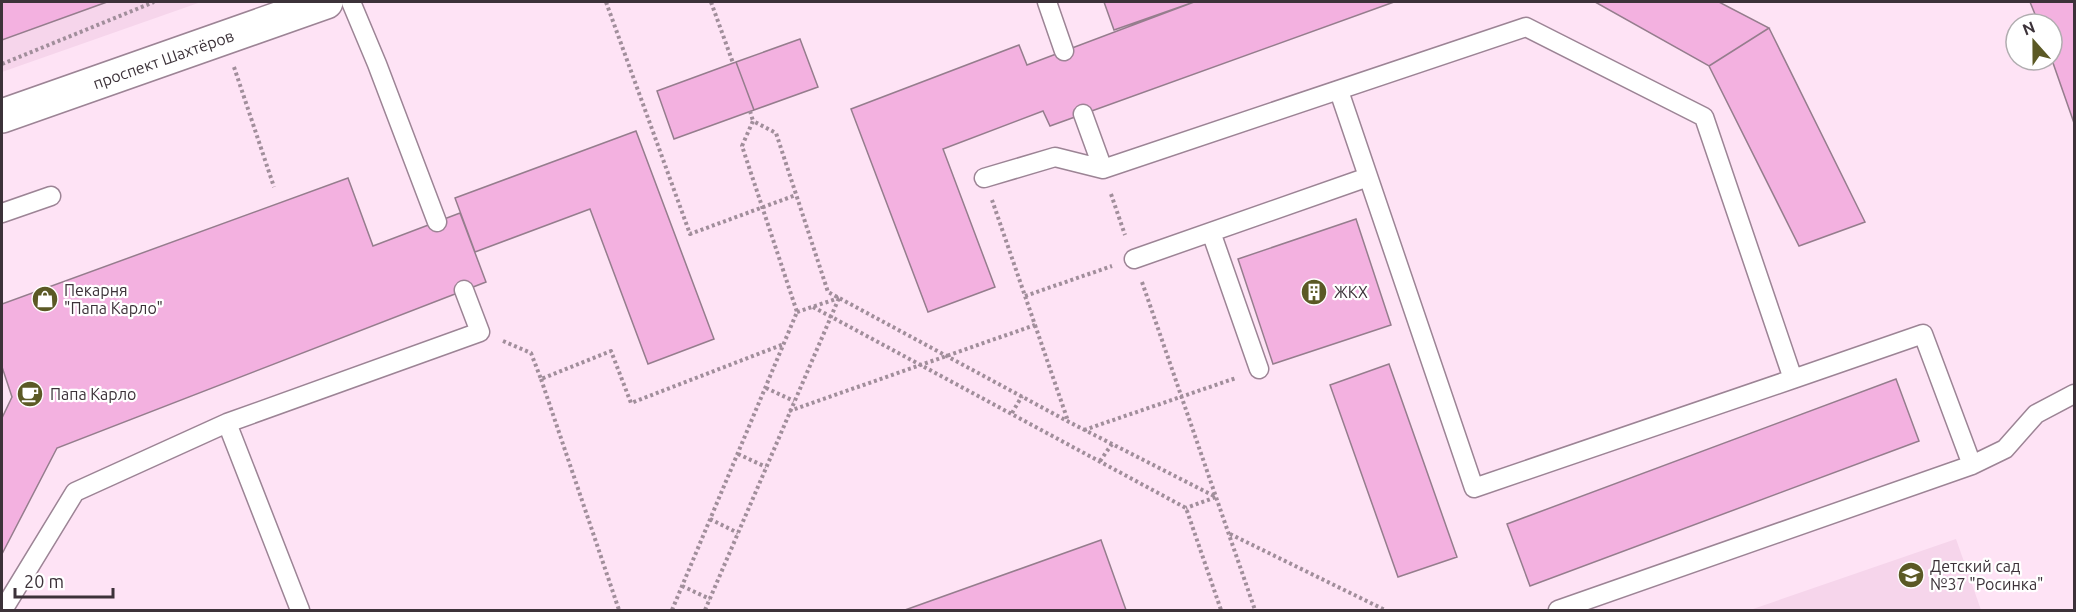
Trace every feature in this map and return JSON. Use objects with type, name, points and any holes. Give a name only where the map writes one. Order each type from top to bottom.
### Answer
[{"type":"street","name":"проспект Шахтёров","points":[[2,116],[326,2]]},
{"type":"lane","points":[[351,2],[437,222]]},
{"type":"lane","points":[[1047,2],[1064,51]]},
{"type":"lane","points":[[984,178],[1055,157],[1103,169],[1526,27],[1704,117],[1793,379]]},
{"type":"lane","points":[[1339,91],[1474,488],[1923,334],[1972,465]]},
{"type":"lane","points":[[1083,114],[1103,169]]},
{"type":"lane","points":[[1134,259],[1368,177]]},
{"type":"lane","points":[[2,213],[51,196]]},
{"type":"lane","points":[[1211,232],[1259,369]]},
{"type":"lane","points":[[3,610],[75,492],[227,423],[480,333],[464,290]]},
{"type":"lane","points":[[1558,610],[1972,465],[2005,449],[2036,414],[2074,394]]},
{"type":"lane","points":[[227,423],[300,610]]},
{"type":"path","points":[[2,64],[154,2]]},
{"type":"path","points":[[606,2],[690,234],[796,195]]},
{"type":"path","points":[[711,2],[733,63]]},
{"type":"path","points":[[224,38],[274,187]]},
{"type":"path","points":[[672,610],[797,312],[742,146],[753,121],[750,111]]},
{"type":"path","points":[[753,121],[776,133],[828,292],[1084,430],[1216,497]]},
{"type":"path","points":[[1103,169],[1255,610]]},
{"type":"path","points":[[984,178],[1069,422]]},
{"type":"path","points":[[1025,296],[1134,259]]},
{"type":"path","points":[[797,312],[839,298]]},
{"type":"path","points":[[705,610],[839,298]]},
{"type":"path","points":[[813,307],[1186,508],[1221,610]]},
{"type":"path","points":[[789,411],[1035,325]]},
{"type":"path","points":[[480,333],[531,353],[619,610]]},
{"type":"path","points":[[541,379],[611,351],[631,403],[784,344]]},
{"type":"path","points":[[1084,430],[1259,369]]},
{"type":"path","points":[[766,388],[794,401]]},
{"type":"path","points":[[1012,413],[1022,396]]},
{"type":"path","points":[[1100,461],[1112,444]]},
{"type":"path","points":[[738,454],[766,467]]},
{"type":"path","points":[[1186,508],[1216,497]]},
{"type":"path","points":[[710,519],[738,533]]},
{"type":"path","points":[[1229,533],[1385,610]]},
{"type":"path","points":[[682,586],[710,599]]},
{"type":"shaded area","points":[[2,2],[201,2],[2,72]]},
{"type":"shaded area","name":"Детский сад №37 \"Росинка\"","points":[[1956,539],[1981,610],[1750,610]]},
{"type":"building","points":[[2,2],[107,2],[2,40]]},
{"type":"building","points":[[1104,2],[1194,2],[1114,30]]},
{"type":"building","points":[[1194,2],[1394,2],[1050,126],[1043,111],[943,149],[995,287],[928,312],[851,109],[1019,45],[1027,65]]},
{"type":"building","points":[[1595,2],[1719,2],[1769,28],[1709,66]]},
{"type":"building","points":[[2030,2],[2074,2],[2074,123],[2056,72],[2064,72],[2064,12],[2034,12]]},
{"type":"building","points":[[1769,28],[1865,222],[1799,246],[1709,66]]},
{"type":"building","points":[[800,39],[818,87],[754,110],[736,62]]},
{"type":"building","points":[[736,62],[754,110],[674,139],[657,91]]},
{"type":"building","points":[[636,131],[714,339],[648,364],[590,209],[475,252],[455,198]]},
{"type":"building","points":[[348,178],[373,246],[460,213],[486,282],[57,448],[2,554],[2,418],[12,397],[2,367],[2,304]]},
{"type":"building","name":"ЖКХ","points":[[1356,219],[1391,325],[1273,364],[1238,259]]},
{"type":"building","points":[[1389,364],[1457,557],[1398,577],[1330,385]]},
{"type":"building","points":[[1896,379],[1919,441],[1530,586],[1507,524]]},
{"type":"building","points":[[1101,540],[1126,610],[905,610]]},
{"type":"place","name":"ЖКХ","points":[[1314,292]]},
{"type":"place","name":"Пекарня \"Папа Карло\"","points":[[45,299]]},
{"type":"place","name":"Папа Карло","points":[[30,394]]},
{"type":"place","name":"Детский сад №37 \"Росинка\"","points":[[1911,575]]}]
